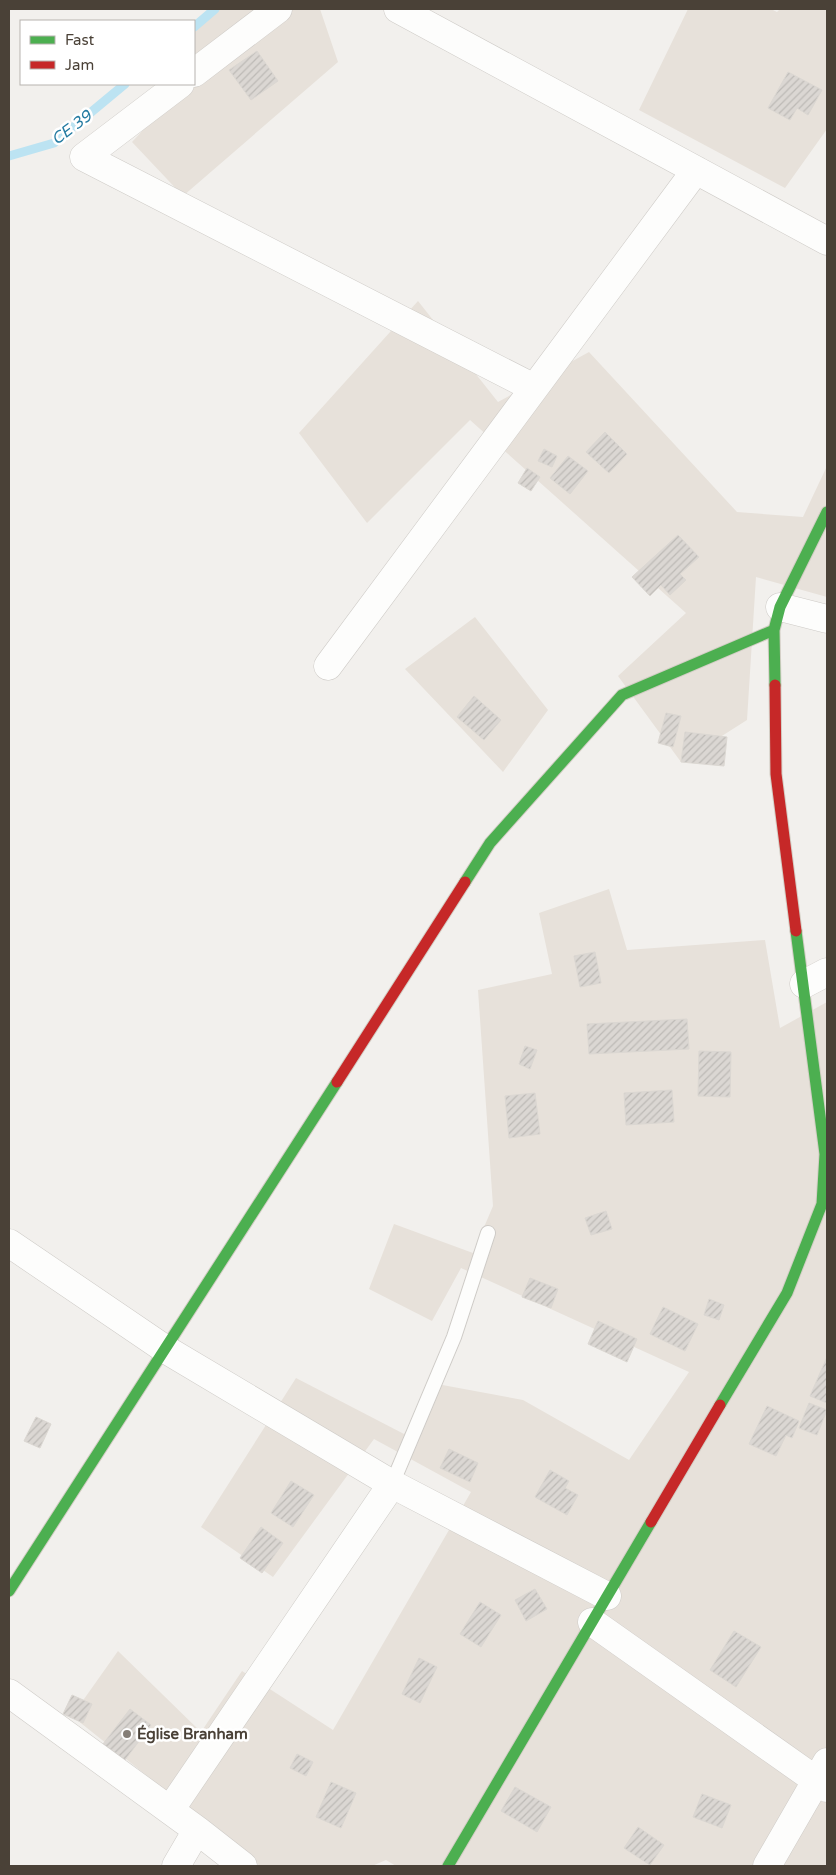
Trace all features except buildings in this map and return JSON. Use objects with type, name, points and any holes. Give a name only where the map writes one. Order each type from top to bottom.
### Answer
[{"type":"street","points":[[195,72],[278,9]]},
{"type":"street","points":[[398,9],[827,241]]},
{"type":"street","points":[[179,85],[84,157],[534,388]]},
{"type":"street","points":[[328,666],[696,170]]},
{"type":"street","points":[[448,1866],[787,1293],[825,1204],[825,1154],[816,978],[776,774],[777,619],[827,512]]},
{"type":"street","points":[[9,1591],[490,843],[622,695],[777,619],[827,619]]},
{"type":"street","points":[[9,1243],[165,1349],[392,1484],[606,1596]]},
{"type":"street","points":[[170,1810],[392,1484]]},
{"type":"street","points":[[592,1622],[824,1776],[767,1866]]},
{"type":"street","points":[[9,1693],[170,1810],[243,1866]]},
{"type":"street","points":[[176,1866],[197,1830]]},
{"type":"lane","points":[[392,1484],[454,1337],[488,1233]]},
{"type":"shaded area","points":[[216,9],[320,9],[338,62],[183,196],[132,142],[185,85],[195,85],[195,74],[200,69],[195,53],[195,23]]},
{"type":"shaded area","points":[[688,9],[771,9],[777,12],[780,9],[827,9],[827,129],[785,188],[639,110]]},
{"type":"shaded area","points":[[418,301],[498,402],[589,352],[737,512],[803,517],[827,466],[827,597],[756,577],[747,720],[681,762],[618,676],[686,613],[470,420],[367,523],[299,433]]},
{"type":"shaded area","points":[[475,617],[548,710],[503,772],[405,669]]},
{"type":"shaded area","points":[[609,889],[627,950],[765,940],[780,1028],[827,1002],[827,1866],[396,1866],[386,1860],[372,1866],[260,1866],[72,1716],[118,1651],[201,1732],[242,1671],[333,1730],[471,1492],[374,1439],[273,1577],[201,1527],[296,1378],[404,1434],[437,1384],[523,1400],[629,1460],[689,1372],[461,1268],[432,1321],[369,1289],[394,1224],[473,1253],[493,1206],[478,990],[552,974],[539,913]]},
{"type":"waterway","name":"CE 39","points":[[195,26],[215,9]]},
{"type":"waterway","name":"CE 39","points":[[9,156],[54,143],[124,85]]},
{"type":"traffic: fast","points":[[775,685],[774,630],[780,607],[827,512]]},
{"type":"traffic: fast","points":[[465,882],[490,843],[622,695],[774,630]]},
{"type":"traffic: fast","points":[[720,1405],[787,1293],[822,1204],[825,1154],[796,931]]},
{"type":"traffic: fast","points":[[9,1591],[337,1082]]},
{"type":"traffic: fast","points":[[448,1866],[651,1522]]},
{"type":"traffic: jam","points":[[775,685],[776,774],[796,931]]},
{"type":"traffic: jam","points":[[337,1082],[465,882]]},
{"type":"traffic: jam","points":[[651,1522],[720,1405]]},
{"type":"place","name":"Église Branham","points":[[127,1734]]}]
